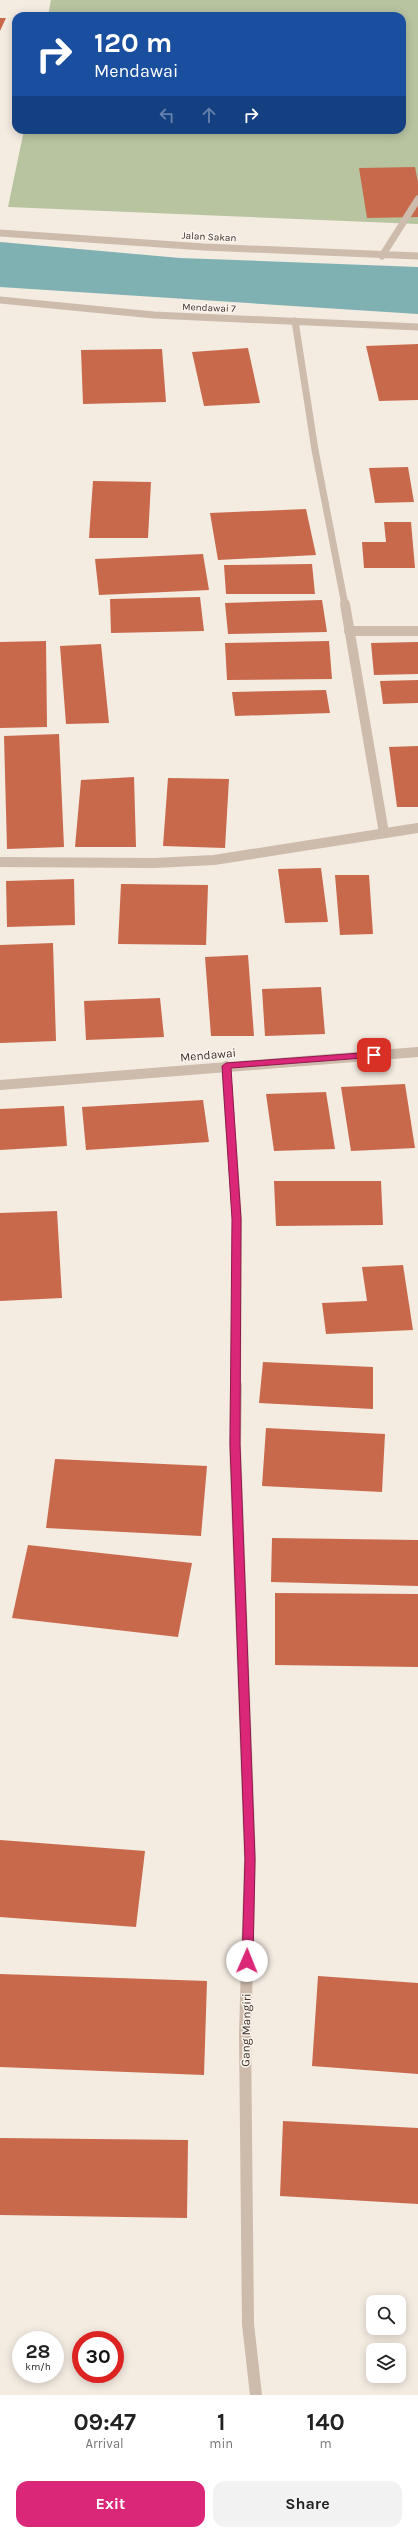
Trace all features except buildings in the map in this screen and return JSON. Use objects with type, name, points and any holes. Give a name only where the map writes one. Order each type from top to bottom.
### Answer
[{"type":"street","points":[[382,256],[418,199]]},
{"type":"street","name":"Jalan Sakan","points":[[0,233],[382,256],[418,256]]},
{"type":"street","name":"Mendawai 7","points":[[0,300],[154,315],[418,327]]},
{"type":"street","points":[[295,321],[315,450],[384,833]]},
{"type":"street","points":[[348,631],[418,631]]},
{"type":"street","points":[[0,862],[154,863],[214,860],[418,828]]},
{"type":"street","name":"Mendawai","points":[[0,1085],[418,1052]]},
{"type":"street","name":"Gang Mangiri","points":[[226,1066],[237,1219],[235,1444],[250,1859],[246,2035],[248,2324],[256,2395]]},
{"type":"green space","points":[[51,0],[418,0],[418,224],[8,207],[23,134],[406,134],[406,12],[49,12]]},
{"type":"water","points":[[0,242],[180,258],[418,267],[418,314],[0,287]]},
{"type":"route","points":[[247,1961],[250,1859],[235,1444],[237,1219],[226,1066],[374,1055]]}]
